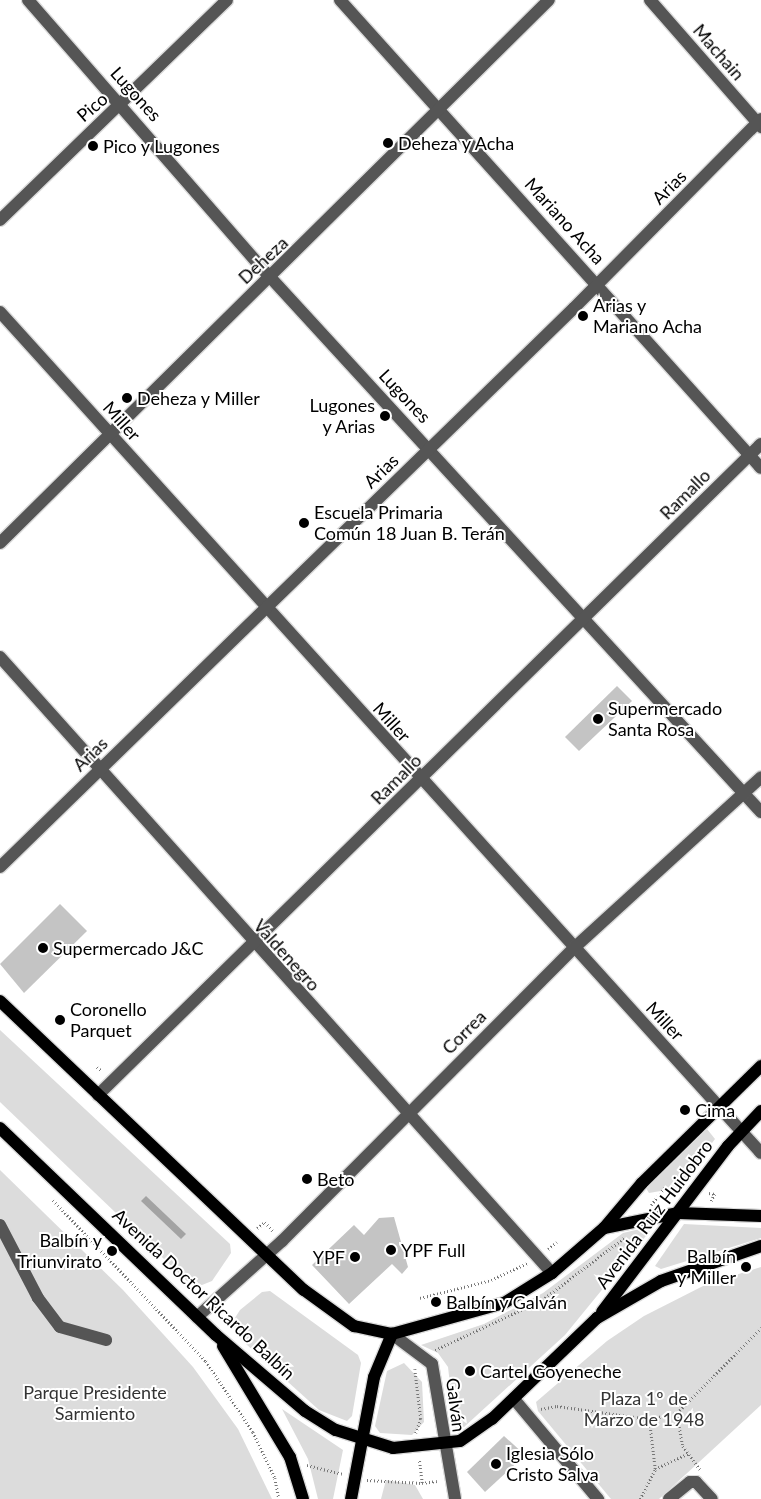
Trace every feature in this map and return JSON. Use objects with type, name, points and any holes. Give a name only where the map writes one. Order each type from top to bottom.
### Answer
[{"type":"main road","points":[[0,1001],[266,1256],[344,1320],[369,1331],[392,1334],[504,1303],[552,1273]]},
{"type":"main road","name":"Avenida Ruiz Huidobro","points":[[552,1273],[604,1228],[719,1105],[761,1066]]},
{"type":"main road","name":"Avenida Ruiz Huidobro","points":[[597,1318],[741,1129],[761,1110]]},
{"type":"main road","name":"Avenida Doctor Ricardo Balbín","points":[[0,1128],[216,1335],[320,1421],[361,1440],[418,1448],[443,1446],[474,1434],[514,1400],[597,1318],[661,1281],[761,1246]]},
{"type":"main road","points":[[604,1228],[641,1218],[678,1213],[761,1216]]},
{"type":"main road","points":[[351,1499],[374,1377],[392,1334]]},
{"type":"main road","points":[[216,1335],[290,1457],[303,1499]]},
{"type":"street","name":"Lugones","points":[[28,0],[122,104],[270,277],[761,812]]},
{"type":"street","name":"Pico","points":[[0,220],[122,104],[227,0]]},
{"type":"street","name":"Mariano Acha","points":[[340,0],[599,283],[761,468]]},
{"type":"street","name":"Deheza","points":[[0,543],[109,432],[440,111],[549,0]]},
{"type":"street","name":"Machain","points":[[650,0],[760,123]]},
{"type":"street","name":"Arias","points":[[0,867],[264,607],[599,283],[760,123]]},
{"type":"street","name":"Miller","points":[[0,312],[264,607],[761,1153]]},
{"type":"street","name":"Ramallo","points":[[98,1095],[255,946],[420,779],[761,444]]},
{"type":"street","name":"Valdenegro","points":[[0,657],[255,946],[552,1273]]},
{"type":"street","name":"Correa","points":[[197,1317],[282,1241],[574,948],[761,777]]},
{"type":"street","points":[[0,1225],[38,1298],[60,1327],[106,1340]]},
{"type":"street","name":"Galván","points":[[392,1334],[432,1364],[443,1446],[454,1499]]},
{"type":"street","points":[[514,1400],[598,1499]]},
{"type":"street","points":[[669,1499],[684,1485],[696,1482],[712,1499]]},
{"type":"path","points":[[422,1483],[416,1432],[421,1419],[413,1372],[423,1358],[440,1343],[542,1300],[626,1237],[665,1186]]},
{"type":"path","points":[[47,1194],[206,1361],[253,1432],[275,1478],[279,1499]]},
{"type":"path","points":[[247,1237],[265,1222],[282,1241]]},
{"type":"path","points":[[420,1298],[491,1280],[537,1256],[558,1242]]},
{"type":"path","points":[[529,1418],[543,1408],[557,1406],[649,1419],[677,1413],[761,1328]]},
{"type":"path","points":[[677,1413],[689,1453],[701,1467],[696,1482]]},
{"type":"path","points":[[640,1499],[655,1469],[649,1419]]},
{"type":"path","points":[[655,1469],[689,1453]]},
{"type":"path","points":[[307,1465],[354,1477],[422,1483],[449,1480]]},
{"type":"green space","points":[[0,1030],[230,1244],[231,1253],[212,1281],[202,1285],[187,1281],[0,1102]]},
{"type":"green space","points":[[707,1129],[715,1139],[678,1188],[649,1193],[646,1188]]},
{"type":"green space","name":"Parque Presidente Sarmiento","points":[[0,1170],[123,1290],[193,1367],[238,1429],[272,1499],[0,1499]]},
{"type":"green space","points":[[684,1224],[761,1228],[761,1238],[661,1269],[655,1266]]},
{"type":"green space","points":[[640,1229],[650,1231],[565,1335],[464,1427],[455,1428],[448,1367],[438,1353],[421,1345],[484,1324],[543,1293],[623,1233]]},
{"type":"green space","name":"Plaza 1º de Marzo de 1948","points":[[761,1267],[761,1405],[659,1499],[611,1499],[538,1411],[536,1402],[607,1341],[644,1316],[707,1284]]},
{"type":"green space","points":[[270,1291],[358,1355],[361,1363],[352,1416],[347,1421],[319,1410],[236,1335],[233,1321],[240,1310],[262,1292]]},
{"type":"green space","points":[[404,1363],[422,1382],[424,1422],[412,1435],[380,1433],[375,1426],[387,1371]]},
{"type":"green space","points":[[282,1409],[343,1450],[333,1499],[318,1499],[308,1459]]},
{"type":"green space","points":[[386,1480],[415,1485],[423,1499],[381,1499]]},
{"type":"shaded area","points":[[146,1196],[186,1234],[181,1239],[141,1201]]},
{"type":"building","name":"Supermercado Santa Rosa","points":[[617,686],[632,701],[579,751],[565,737]]},
{"type":"building","name":"Supermercado J&C","points":[[60,904],[87,931],[24,993],[0,964]]},
{"type":"building","name":"YPF","points":[[394,1217],[408,1267],[402,1274],[392,1264],[349,1304],[312,1265],[354,1225],[364,1235],[379,1218]]},
{"type":"building","name":"Iglesia Sólo Cristo Salva","points":[[504,1436],[525,1455],[485,1492],[467,1472]]},
{"type":"place","name":"Deheza y Acha","points":[[388,143]]},
{"type":"place","name":"Pico y Lugones","points":[[93,146]]},
{"type":"place","name":"Arias y Mariano Acha","points":[[583,316]]},
{"type":"place","name":"Deheza y Miller","points":[[127,398]]},
{"type":"place","name":"Lugones y Arias","points":[[385,416]]},
{"type":"place","name":"Escuela Primaria Común 18 Juan B. Terán","points":[[304,523]]},
{"type":"place","name":"Supermercado Santa Rosa","points":[[598,719]]},
{"type":"place","name":"Supermercado J&C","points":[[43,948]]},
{"type":"place","name":"Coronello Parquet","points":[[60,1020]]},
{"type":"place","name":"Cima","points":[[685,1110]]},
{"type":"place","name":"Beto","points":[[307,1179]]},
{"type":"place","name":"YPF Full","points":[[391,1250]]},
{"type":"place","name":"Balbín y Triunvirato","points":[[112,1251]]},
{"type":"place","name":"YPF","points":[[355,1257]]},
{"type":"place","name":"Balbín y Miller","points":[[746,1267]]},
{"type":"place","name":"Balbín y Galván","points":[[436,1302]]},
{"type":"place","name":"Cartel Goyeneche","points":[[470,1371]]},
{"type":"place","name":"Iglesia Sólo Cristo Salva","points":[[496,1464]]}]
